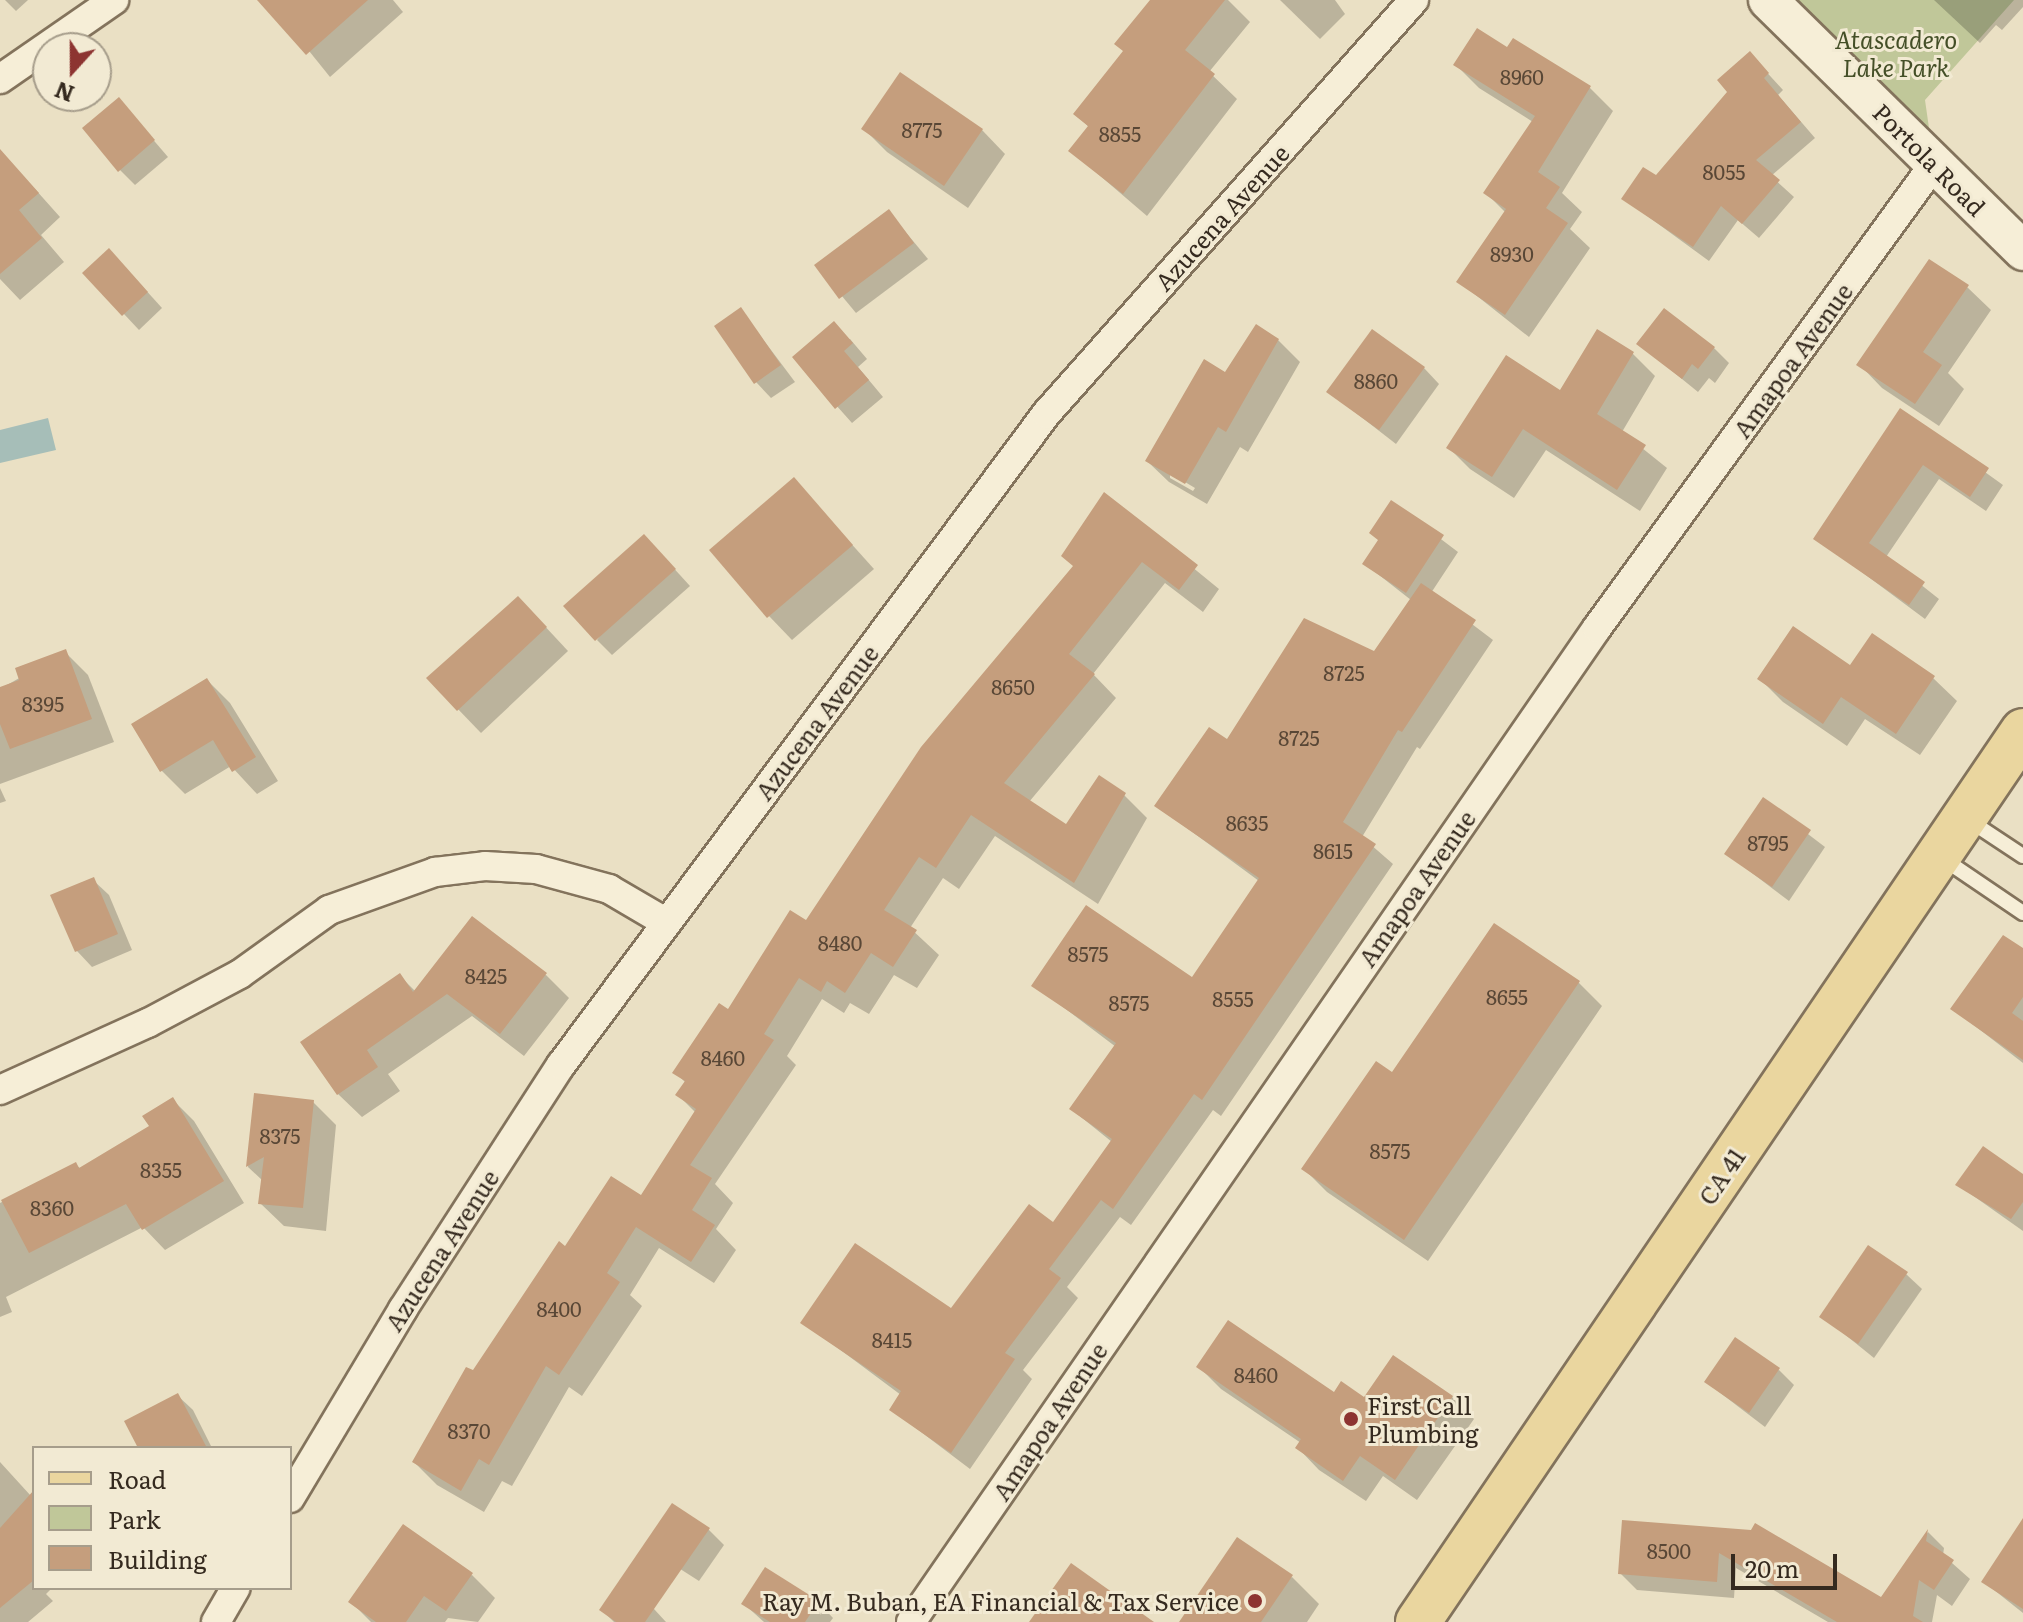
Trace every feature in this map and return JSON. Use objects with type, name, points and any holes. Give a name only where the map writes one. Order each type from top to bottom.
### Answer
[{"type":"main road","name":"CA 41","points":[[1425,1619],[2023,731]]},
{"type":"street","points":[[0,79],[114,0]]},
{"type":"street","name":"Azucena Avenue","points":[[292,1495],[403,1309],[536,1103],[1046,414],[1414,0]]},
{"type":"street","name":"Portola Road","points":[[1768,0],[2023,251]]},
{"type":"street","name":"Amapoa Avenue","points":[[911,1622],[1597,628],[1935,163]]},
{"type":"street","points":[[0,1090],[148,1023],[240,974],[329,910],[435,872],[485,866],[536,869],[609,889],[667,923]]},
{"type":"street","points":[[216,1622],[235,1590]]},
{"type":"lane","points":[[1964,817],[2023,856]]},
{"type":"lane","points":[[1938,856],[2023,913]]},
{"type":"green space","name":"Atascadero Lake Park","points":[[1764,0],[2014,0],[1925,100],[1934,163]]},
{"type":"water","points":[[48,418],[56,450],[0,463],[0,430]]},
{"type":"building","points":[[257,0],[368,0],[306,55]]},
{"type":"building","points":[[1150,0],[1225,0],[1185,50],[1215,74],[1123,194],[1068,151],[1088,126],[1073,114],[1123,51],[1114,44]]},
{"type":"building","points":[[1477,28],[1507,47],[1513,38],[1591,86],[1538,172],[1560,187],[1546,208],[1568,223],[1505,315],[1456,282],[1506,209],[1483,193],[1535,116],[1453,65]]},
{"type":"building","points":[[1750,51],[1769,73],[1764,78],[1801,122],[1756,160],[1780,180],[1742,224],[1721,206],[1693,247],[1621,199],[1643,167],[1656,175],[1727,92],[1717,80]]},
{"type":"building","points":[[900,72],[983,129],[944,186],[861,129]]},
{"type":"building","points":[[119,97],[155,140],[118,172],[82,128],[101,112],[112,112],[112,103]]},
{"type":"building","points":[[0,149],[39,193],[19,210],[42,238],[0,274]]},
{"type":"building","points":[[889,209],[914,243],[839,299],[814,265]]},
{"type":"building","points":[[109,248],[148,292],[122,316],[82,273]]},
{"type":"building","points":[[1929,259],[1969,285],[1923,352],[1942,365],[1915,404],[1856,365]]},
{"type":"building","points":[[741,307],[781,365],[754,384],[714,326]]},
{"type":"building","points":[[1664,308],[1715,347],[1698,369],[1692,364],[1682,379],[1636,344]]},
{"type":"building","points":[[834,321],[853,343],[844,351],[869,380],[835,409],[792,357]]},
{"type":"building","points":[[1256,324],[1279,339],[1226,432],[1218,427],[1185,484],[1145,461],[1204,359],[1225,372]]},
{"type":"building","points":[[1372,329],[1425,367],[1379,430],[1326,392]]},
{"type":"building","points":[[1597,329],[1634,352],[1597,414],[1646,445],[1617,490],[1523,429],[1492,477],[1446,448],[1506,355],[1560,390]]},
{"type":"building","points":[[1900,408],[1989,468],[1970,497],[1923,465],[1869,543],[1925,582],[1909,605],[1813,539]]},
{"type":"building","points":[[794,477],[853,545],[767,618],[709,550]]},
{"type":"building","points":[[1104,492],[1198,565],[1179,590],[1142,562],[1069,654],[1095,674],[1004,783],[1066,824],[1099,775],[1126,793],[1074,883],[971,815],[936,868],[919,857],[884,910],[917,930],[893,967],[871,953],[845,993],[827,981],[821,992],[799,978],[764,1034],[774,1040],[690,1165],[712,1178],[692,1210],[715,1225],[691,1262],[636,1227],[607,1273],[620,1282],[559,1375],[546,1366],[489,1465],[479,1459],[461,1491],[412,1462],[466,1367],[473,1370],[559,1241],[565,1246],[611,1176],[641,1195],[696,1109],[675,1095],[685,1081],[672,1073],[719,1003],[728,1009],[790,910],[806,920],[921,747],[1073,566],[1061,556]]},
{"type":"building","points":[[1391,500],[1444,535],[1406,593],[1362,564],[1378,540],[1369,533]]},
{"type":"building","points":[[644,534],[676,569],[595,641],[563,606]]},
{"type":"building","points":[[1421,583],[1476,620],[1402,732],[1398,730],[1343,822],[1376,844],[1202,1100],[1194,1094],[1113,1209],[1101,1200],[1049,1269],[1061,1278],[1005,1353],[1015,1359],[951,1453],[889,1410],[901,1391],[800,1323],[855,1243],[951,1308],[1029,1204],[1053,1222],[1112,1139],[1069,1109],[1116,1043],[1031,986],[1086,905],[1192,977],[1259,878],[1154,806],[1209,727],[1227,739],[1304,618],[1374,651]]},
{"type":"building","points":[[518,596],[547,627],[457,711],[426,678]]},
{"type":"building","points":[[1793,626],[1850,665],[1872,633],[1935,676],[1896,734],[1841,697],[1823,724],[1757,679]]},
{"type":"building","points":[[66,649],[92,719],[10,749],[0,724],[0,687],[19,680],[15,668]]},
{"type":"building","points":[[207,678],[256,757],[232,772],[213,740],[160,772],[131,724]]},
{"type":"building","points":[[1763,797],[1811,830],[1772,887],[1724,854]]},
{"type":"building","points":[[94,877],[118,934],[75,952],[50,895]]},
{"type":"building","points":[[472,916],[547,973],[500,1034],[447,994],[367,1050],[378,1067],[337,1095],[300,1042],[400,973],[413,992]]},
{"type":"building","points":[[1494,923],[1580,981],[1404,1240],[1301,1169],[1376,1061],[1392,1072]]},
{"type":"building","points":[[2003,935],[2023,948],[2023,997],[2012,1013],[2023,1021],[2023,1060],[1950,1009]]},
{"type":"building","points":[[254,1093],[314,1100],[303,1208],[258,1204],[264,1157],[246,1167]]},
{"type":"building","points":[[173,1097],[224,1181],[142,1230],[126,1204],[29,1253],[1,1200],[76,1162],[79,1168],[149,1126],[142,1116]]},
{"type":"building","points":[[1983,1146],[2023,1174],[2023,1202],[2011,1219],[1955,1185]]},
{"type":"building","points":[[1868,1245],[1908,1272],[1858,1344],[1819,1317]]},
{"type":"building","points":[[1228,1320],[1334,1392],[1341,1381],[1364,1397],[1393,1355],[1453,1396],[1395,1480],[1360,1456],[1343,1481],[1295,1448],[1301,1439],[1196,1367]]},
{"type":"building","points":[[1735,1337],[1780,1368],[1749,1413],[1704,1382]]},
{"type":"building","points":[[178,1393],[206,1446],[137,1446],[124,1421]]},
{"type":"building","points":[[32,1492],[32,1582],[0,1608],[0,1528]]},
{"type":"building","points":[[672,1503],[710,1528],[645,1622],[616,1622],[599,1610]]},
{"type":"building","points":[[2023,1518],[2023,1609],[1981,1582]]},
{"type":"building","points":[[1622,1520],[1751,1530],[1755,1523],[1881,1597],[1928,1529],[1926,1541],[1954,1560],[1934,1590],[1919,1580],[1913,1616],[1923,1622],[1837,1622],[1719,1553],[1717,1582],[1618,1574]]},
{"type":"building","points":[[403,1524],[473,1573],[446,1611],[424,1596],[406,1622],[376,1622],[348,1602]]},
{"type":"building","points":[[1237,1537],[1293,1575],[1261,1622],[1179,1622]]},
{"type":"building","points":[[1071,1563],[1154,1622],[1029,1622]]},
{"type":"building","points":[[765,1567],[819,1601],[805,1622],[770,1622],[741,1604]]},
{"type":"place","name":"First Call Plumbing","points":[[1351,1419]]},
{"type":"place","name":"Ray M. Buban, EA Financial & Tax Service","points":[[1255,1601]]}]
